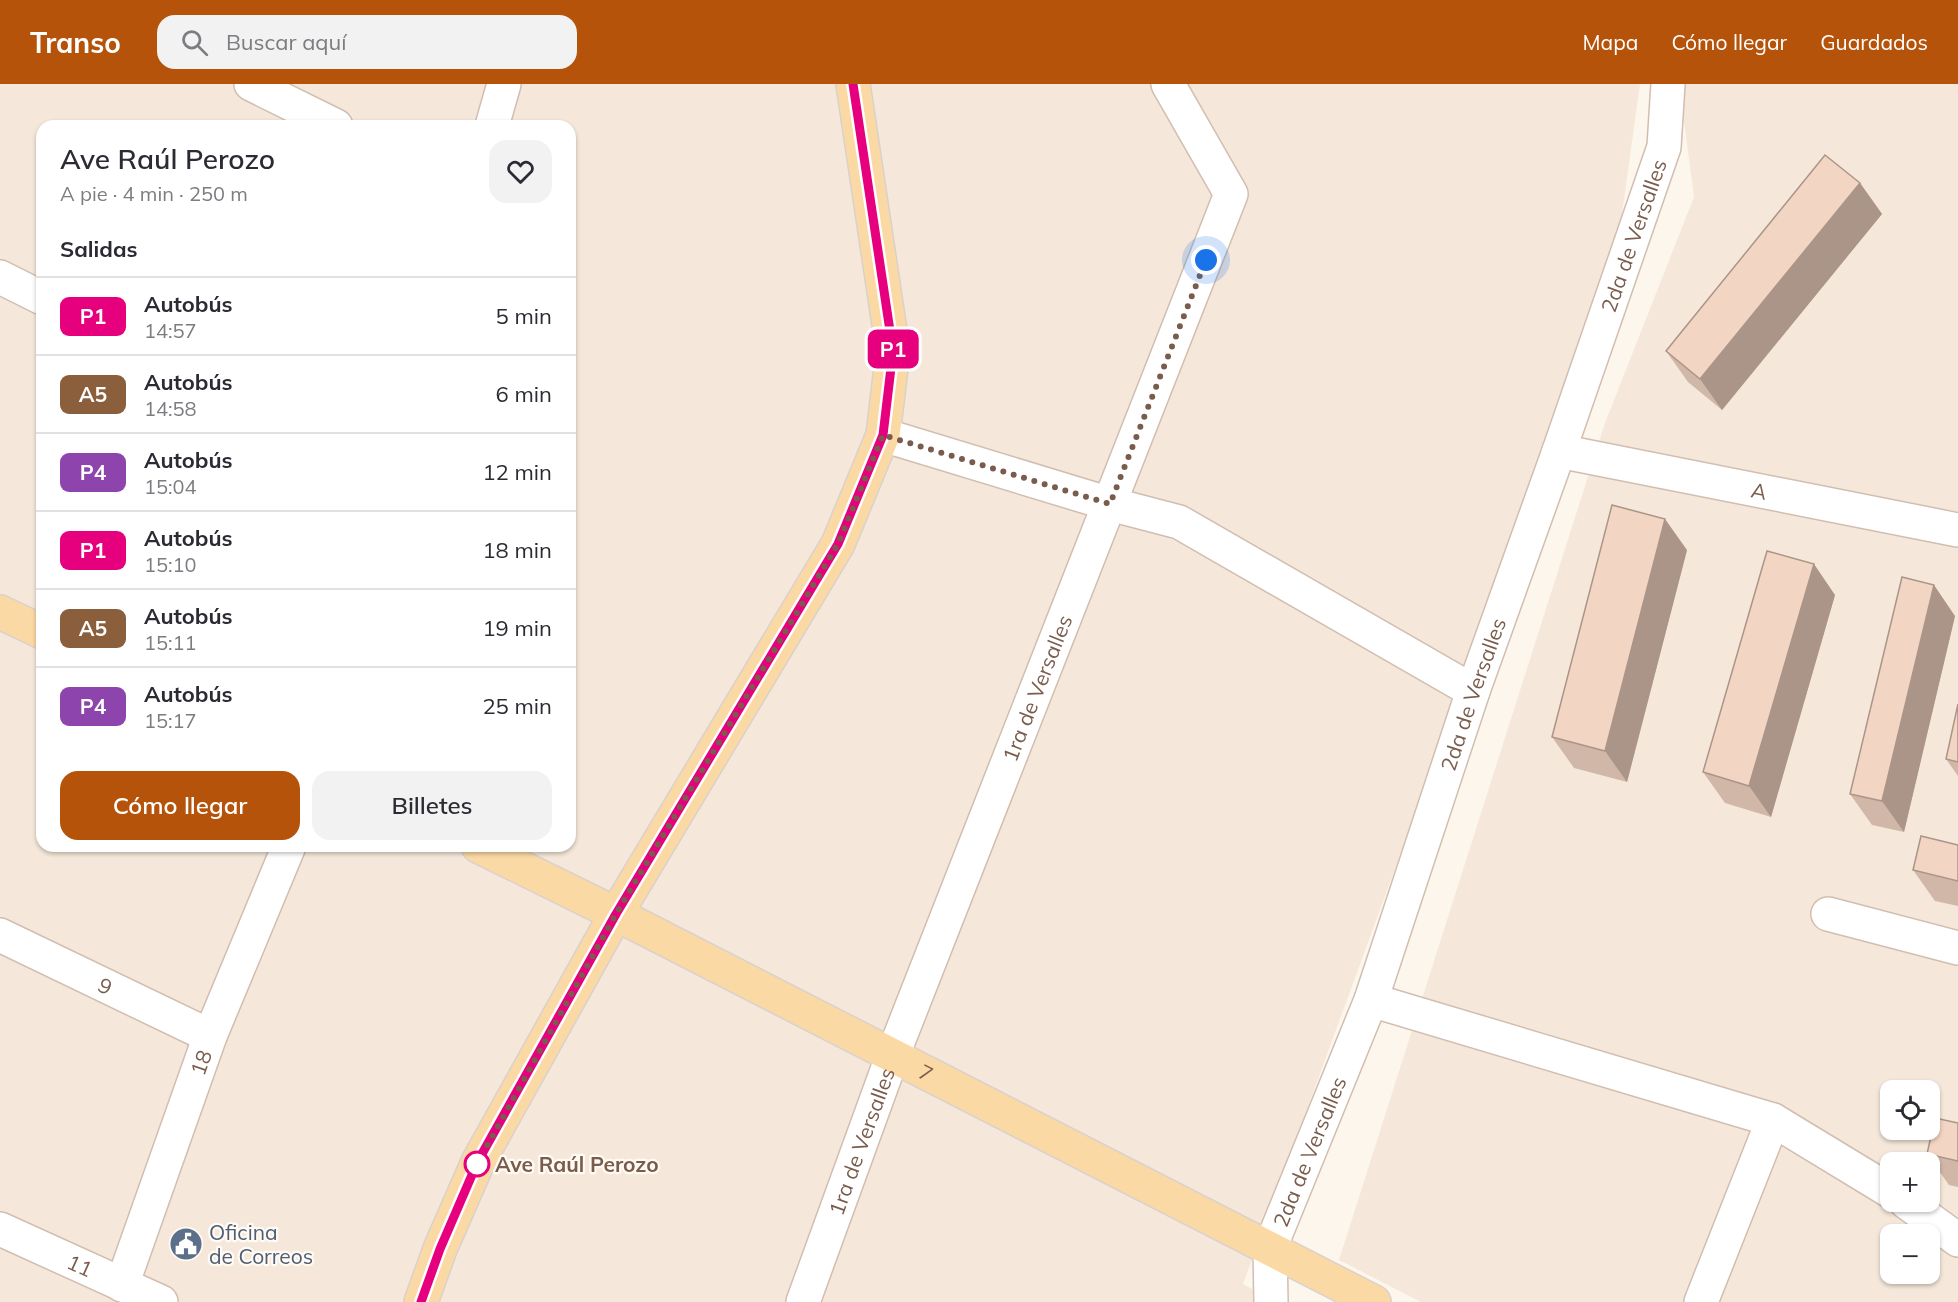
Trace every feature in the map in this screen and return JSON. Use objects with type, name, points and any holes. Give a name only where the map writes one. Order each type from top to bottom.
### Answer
[{"type":"main road","points":[[421,1302],[440,1249],[478,1161],[616,914],[838,544],[883,435],[893,351],[853,84]]},
{"type":"main road","points":[[0,612],[36,629]]},
{"type":"main road","name":"7","points":[[490,852],[616,914],[1374,1302]]},
{"type":"street","points":[[250,84],[324,120]]},
{"type":"street","points":[[494,120],[504,84]]},
{"type":"street","name":"1ra de Versalles","points":[[803,1302],[892,1057],[1232,194],[1168,84]]},
{"type":"street","name":"2da de Versalles","points":[[1270,1302],[1270,1248],[1371,1000],[1473,691],[1664,147],[1668,84]]},
{"type":"street","points":[[0,277],[36,295]]},
{"type":"street","points":[[883,435],[1110,504],[1179,522],[1473,691]]},
{"type":"street","name":"A","points":[[1559,451],[1958,530]]},
{"type":"street","name":"18","points":[[122,1285],[210,1036],[287,852]]},
{"type":"street","points":[[1828,914],[1958,948]]},
{"type":"street","name":"9","points":[[0,935],[210,1036]]},
{"type":"street","points":[[1371,1000],[1773,1120],[1880,1185]]},
{"type":"street","points":[[1701,1302],[1773,1120]]},
{"type":"street","points":[[1920,1212],[1958,1240]]},
{"type":"street","name":"11","points":[[0,1229],[161,1302]]},
{"type":"shaded area","points":[[0,84],[1640,84],[1618,243],[1459,694],[1243,1284],[1276,1302],[0,1302]]},
{"type":"shaded area","points":[[1679,84],[1958,84],[1958,1302],[1421,1302],[1339,1260],[1605,423],[1694,197]]},
{"type":"building","points":[[1825,155],[1860,183],[1700,379],[1666,351]]},
{"type":"building","points":[[1612,505],[1665,519],[1605,751],[1552,737]]},
{"type":"building","points":[[1767,551],[1814,564],[1749,786],[1703,772]]},
{"type":"building","points":[[1902,577],[1934,585],[1882,801],[1850,794]]},
{"type":"building","points":[[1958,704],[1958,762],[1946,759]]},
{"type":"building","points":[[1921,836],[1958,845],[1958,881],[1913,870]]},
{"type":"building","points":[[1940,1119],[1958,1123],[1958,1161],[1940,1157],[1940,1152],[1927,1152],[1930,1140],[1940,1140]]},
{"type":"bus line","name":"P1","points":[[421,1302],[440,1249],[478,1161],[616,914],[838,544],[883,435],[893,351],[853,84]]},
{"type":"place","name":"Ave Raúl Perozo","points":[[477,1164]]},
{"type":"place","name":"Oficina de Correos","points":[[186,1244]]},
{"type":"route","points":[[477,1164],[616,914],[838,544],[883,435],[1110,504],[1206,260]]}]
